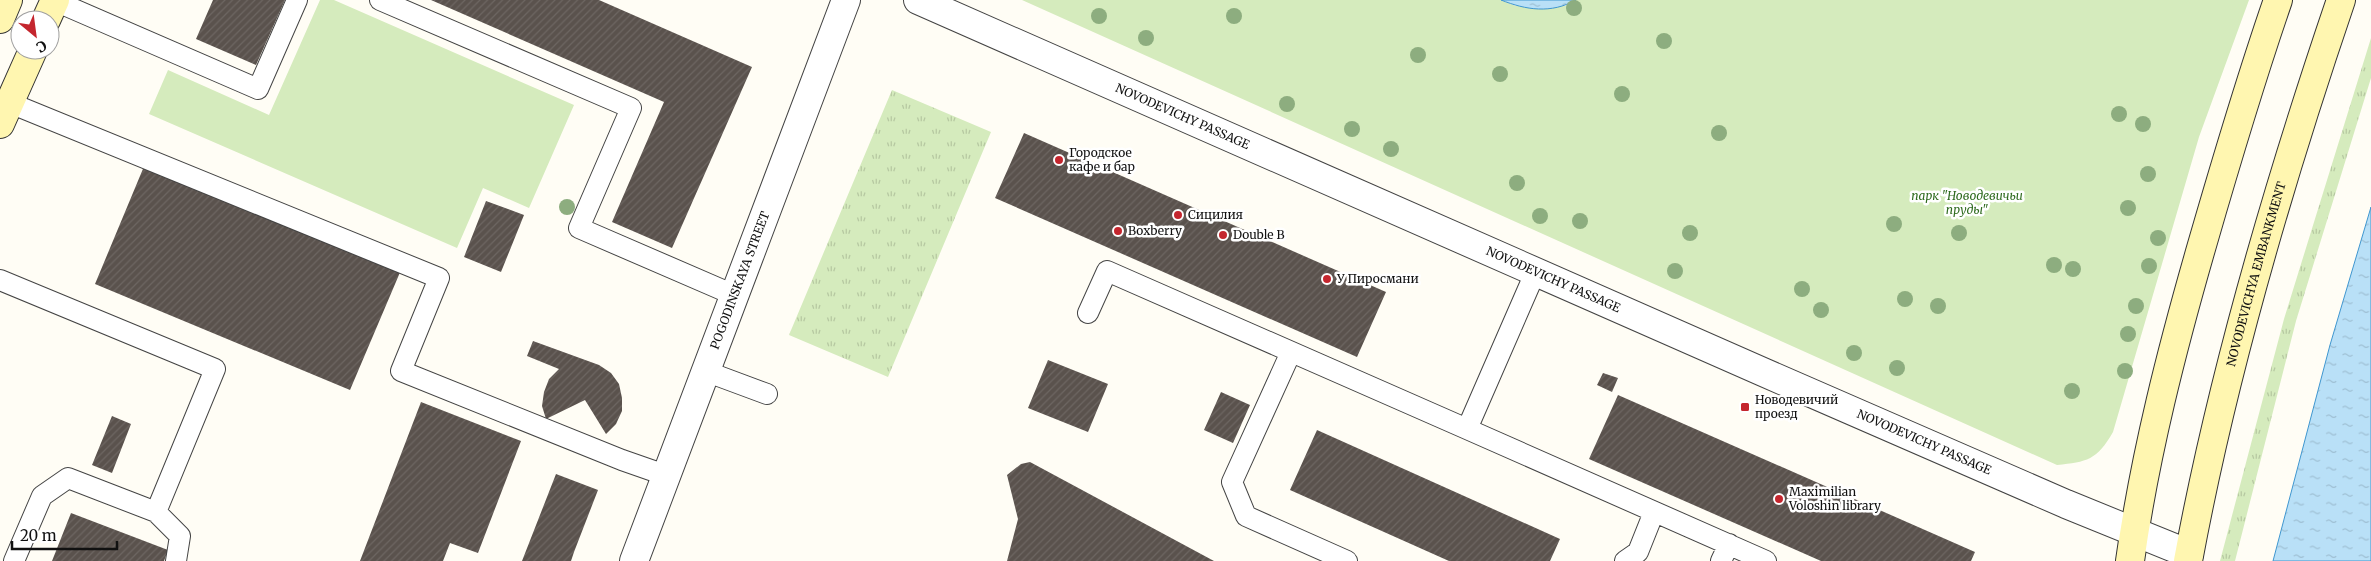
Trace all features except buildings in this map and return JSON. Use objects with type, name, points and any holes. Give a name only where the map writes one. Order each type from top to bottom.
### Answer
[{"type":"main road","points":[[0,19],[8,0]]},
{"type":"main road","points":[[2130,561],[2150,444],[2178,330],[2244,100],[2278,0]]},
{"type":"main road","name":"NOVODEVICHYA EMBANKMENT","points":[[2188,557],[2243,320],[2316,72],[2341,0]]},
{"type":"main road","points":[[5,114],[29,60]]},
{"type":"street","name":"POGODINSKAYA STREET","points":[[634,561],[846,0]]},
{"type":"street","name":"NOVODEVICHY PASSAGE","points":[[918,0],[2188,557]]},
{"type":"lane","points":[[52,7],[258,89],[297,0]]},
{"type":"lane","points":[[380,0],[631,108],[579,228],[734,295]]},
{"type":"lane","points":[[5,114],[439,278],[401,371],[622,460],[665,475]]},
{"type":"lane","points":[[1088,313],[1107,271],[1654,512],[1725,553],[1766,561]]},
{"type":"lane","points":[[1467,429],[1535,272]]},
{"type":"lane","points":[[0,280],[215,369],[156,512]]},
{"type":"lane","points":[[1291,352],[1232,482],[1246,516],[1347,561]]},
{"type":"lane","points":[[705,371],[767,394]]},
{"type":"lane","points":[[14,561],[42,496],[68,478],[156,512],[180,536],[176,561]]},
{"type":"lane","points":[[1625,561],[1638,552],[1654,512]]},
{"type":"green space","points":[[320,0],[334,0],[574,105],[529,208],[483,188],[457,248],[149,114],[168,70],[269,115]]},
{"type":"green space","name":"парк \"Новодевичьи пруды\"","points":[[1022,0],[1501,0],[1516,6],[1565,6],[1576,0],[2249,0],[2199,137],[2113,432],[2102,449],[2090,458],[2076,463],[2057,465]]},
{"type":"green space","points":[[2371,38],[2371,78],[2296,321],[2235,561],[2220,561],[2284,319]]},
{"type":"green space","points":[[892,90],[991,132],[888,377],[789,335]]},
{"type":"water","points":[[1501,0],[1576,0],[1557,7],[1538,9]]},
{"type":"water","points":[[2371,207],[2371,561],[2273,561],[2330,345]]},
{"type":"place","name":"Городское кафе и бар","points":[[1059,160]]},
{"type":"place","name":"Сицилия","points":[[1178,215]]},
{"type":"place","name":"Boxberry","points":[[1118,231]]},
{"type":"place","name":"Double B","points":[[1223,235]]},
{"type":"place","name":"У Пиросмани","points":[[1327,279]]},
{"type":"place","name":"Новодевичий проезд","points":[[1745,407]]},
{"type":"place","name":"Maximilian Voloshin library","points":[[1779,499]]}]
